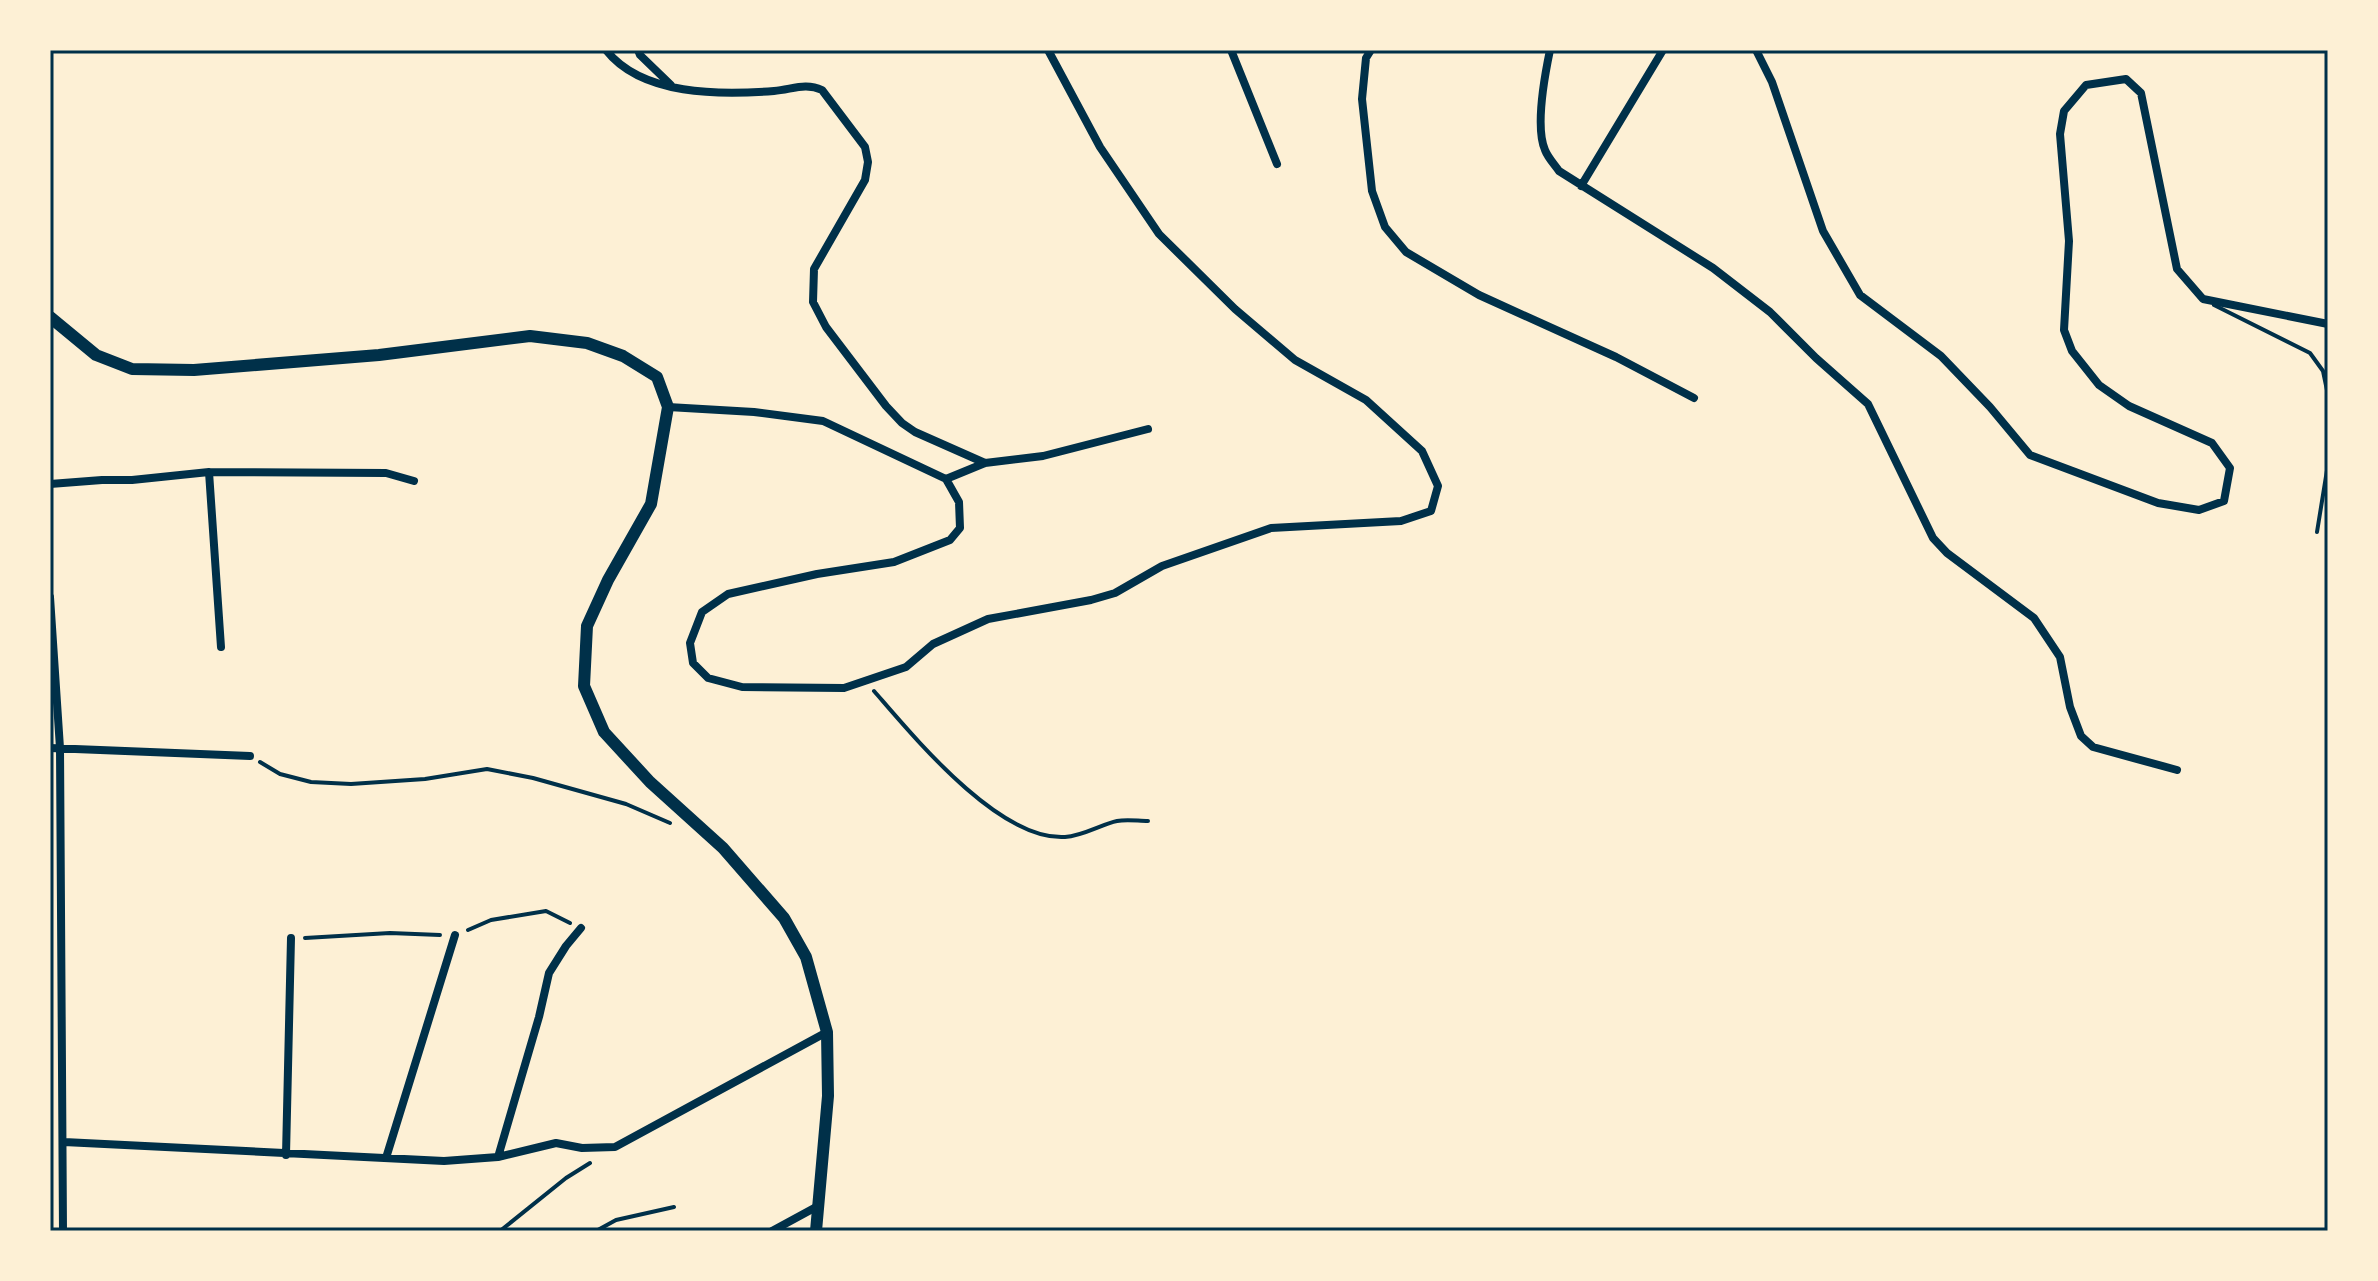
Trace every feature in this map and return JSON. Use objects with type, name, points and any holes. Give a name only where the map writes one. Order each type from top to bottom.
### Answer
[{"type":"main road","points":[[50,317],[96,355],[132,369],[210,369],[379,355],[530,336],[587,343],[623,356],[657,377],[668,407],[651,504],[608,580],[587,626],[584,686],[604,732],[650,782],[723,848],[784,918],[806,957],[827,1032],[828,1096],[816,1231]]},
{"type":"street","points":[[606,50],[616,62],[647,81],[671,86],[729,94],[779,91],[811,85],[822,90],[865,147],[868,162],[865,180],[814,269],[813,302],[826,327],[902,423],[915,432],[985,463]]},
{"type":"street","points":[[638,50],[671,86]]},
{"type":"street","points":[[668,407],[754,412],[823,421],[946,479],[959,502],[960,528],[950,540],[894,562],[817,574],[728,594],[702,612],[690,643],[693,663],[708,678],[742,687],[844,688],[906,667],[933,644],[988,619],[1115,593],[1162,566],[1271,528],[1401,521],[1431,511],[1438,486],[1422,451],[1366,400],[1295,360],[1235,309],[1159,234],[1100,147],[1048,50]]},
{"type":"street","points":[[1231,50],[1277,164]]},
{"type":"street","points":[[1371,50],[1366,58],[1362,99],[1372,191],[1385,227],[1406,252],[1479,295],[1592,346],[1694,398]]},
{"type":"street","points":[[1550,50],[1543,83],[1542,128],[1544,150],[1559,171],[1713,268],[1770,312],[1868,404],[1933,538],[1947,553],[2034,618],[2060,657],[2070,707],[2081,736],[2093,747],[2177,770]]},
{"type":"street","points":[[1581,186],[1663,50]]},
{"type":"street","points":[[1756,50],[1772,82],[1823,231],[1860,295],[1941,356],[2030,455],[2158,503],[2199,510],[2224,501],[2230,468],[2212,443],[2129,406],[2099,385],[2072,351],[2064,330],[2069,241],[2060,134],[2064,111],[2086,85],[2126,79],[2141,93],[2177,269],[2203,299],[2328,324]]},
{"type":"street","points":[[946,479],[985,463],[1043,456],[1148,429]]},
{"type":"street","points":[[50,484],[209,472],[386,473],[414,481]]},
{"type":"street","points":[[209,472],[221,647]]},
{"type":"street","points":[[50,597],[64,1142],[63,1231]]},
{"type":"street","points":[[55,748],[250,756]]},
{"type":"street","points":[[498,1157],[549,973],[581,928]]},
{"type":"street","points":[[386,1158],[455,935]]},
{"type":"street","points":[[286,1155],[291,938]]},
{"type":"street","points":[[64,1142],[444,1161],[498,1157],[556,1143],[582,1148],[615,1147],[827,1032]]},
{"type":"street","points":[[772,1231],[818,1206]]},
{"type":"lane","points":[[2203,299],[2310,353],[2323,371],[2328,395]]},
{"type":"lane","points":[[2317,532],[2328,464]]},
{"type":"path","points":[[864,681],[955,780],[1024,828],[1064,837],[1098,829],[1115,821],[1148,821]]},
{"type":"path","points":[[250,756],[280,774],[311,782],[351,784],[425,779],[487,769],[533,778],[626,804],[681,829]]},
{"type":"path","points":[[291,938],[390,933],[455,935],[491,920],[546,911],[581,928]]},
{"type":"path","points":[[500,1231],[566,1178],[591,1163]]},
{"type":"path","points":[[596,1231],[616,1220],[674,1207]]}]
